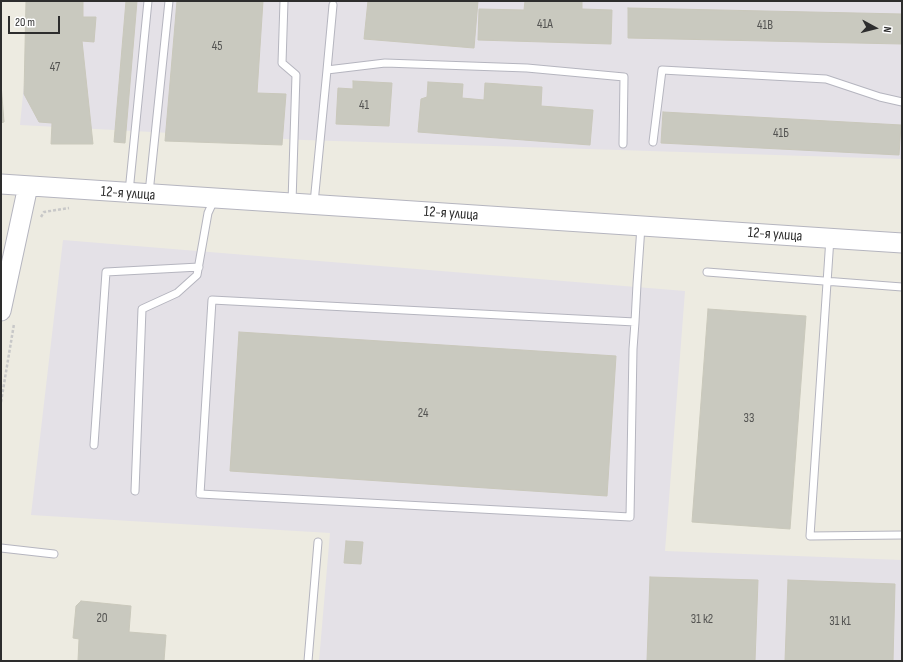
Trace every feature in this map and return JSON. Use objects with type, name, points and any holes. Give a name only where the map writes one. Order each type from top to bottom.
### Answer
[{"type":"main road","name":"12-я улица","points":[[1,184],[129,194],[902,243]]},
{"type":"main road","points":[[1,310],[28,186]]},
{"type":"lane","points":[[129,194],[148,1]]},
{"type":"lane","points":[[148,195],[169,1]]},
{"type":"lane","points":[[284,1],[282,63],[296,75],[292,204]]},
{"type":"lane","points":[[314,206],[333,5]]},
{"type":"lane","points":[[327,70],[385,63],[528,68],[624,77],[623,144]]},
{"type":"lane","points":[[653,142],[662,70],[826,79],[880,97],[902,102]]},
{"type":"lane","points":[[135,490],[142,309],[177,293],[197,275],[208,213],[214,199]]},
{"type":"lane","points":[[635,322],[212,300],[200,494],[630,517],[635,322],[641,226]]},
{"type":"lane","points":[[830,238],[810,536],[902,535]]},
{"type":"lane","points":[[94,445],[106,272],[199,268]]},
{"type":"lane","points":[[707,272],[902,287]]},
{"type":"lane","points":[[308,661],[318,542]]},
{"type":"lane","points":[[1,548],[54,554]]},
{"type":"shaded area","points":[[32,1],[902,1],[902,159],[304,140],[20,125]]},
{"type":"shaded area","points":[[63,240],[685,291],[665,551],[902,560],[902,661],[319,661],[330,533],[31,515]]},
{"type":"building","points":[[26,1],[83,1],[83,17],[96,17],[94,42],[82,41],[93,144],[51,144],[52,123],[39,122],[24,94]]},
{"type":"building","points":[[126,1],[137,1],[125,143],[114,142]]},
{"type":"building","points":[[177,1],[263,1],[257,93],[286,94],[282,145],[165,141]]},
{"type":"building","points":[[368,1],[478,1],[474,48],[364,39]]},
{"type":"building","points":[[525,1],[582,1],[582,9],[612,10],[611,44],[478,40],[479,9],[524,10]]},
{"type":"building","points":[[628,8],[902,14],[902,44],[628,38]]},
{"type":"building","points":[[353,81],[392,83],[389,126],[336,124],[338,88],[353,89]]},
{"type":"building","points":[[428,82],[463,84],[462,98],[484,100],[485,83],[542,87],[541,106],[593,110],[590,145],[418,132],[421,99],[427,97]]},
{"type":"building","points":[[1,84],[4,122],[1,123]]},
{"type":"building","points":[[663,112],[901,125],[899,155],[661,143]]},
{"type":"building","points":[[708,309],[806,316],[790,529],[692,522]]},
{"type":"building","points":[[239,332],[616,356],[607,496],[230,471]]},
{"type":"building","points":[[346,541],[363,542],[361,564],[344,563]]},
{"type":"building","points":[[650,577],[758,580],[755,661],[647,661]]},
{"type":"building","points":[[788,580],[895,584],[893,661],[785,661]]},
{"type":"building","points":[[81,601],[131,606],[129,632],[166,635],[164,661],[78,661],[79,639],[73,638],[76,606]]}]
